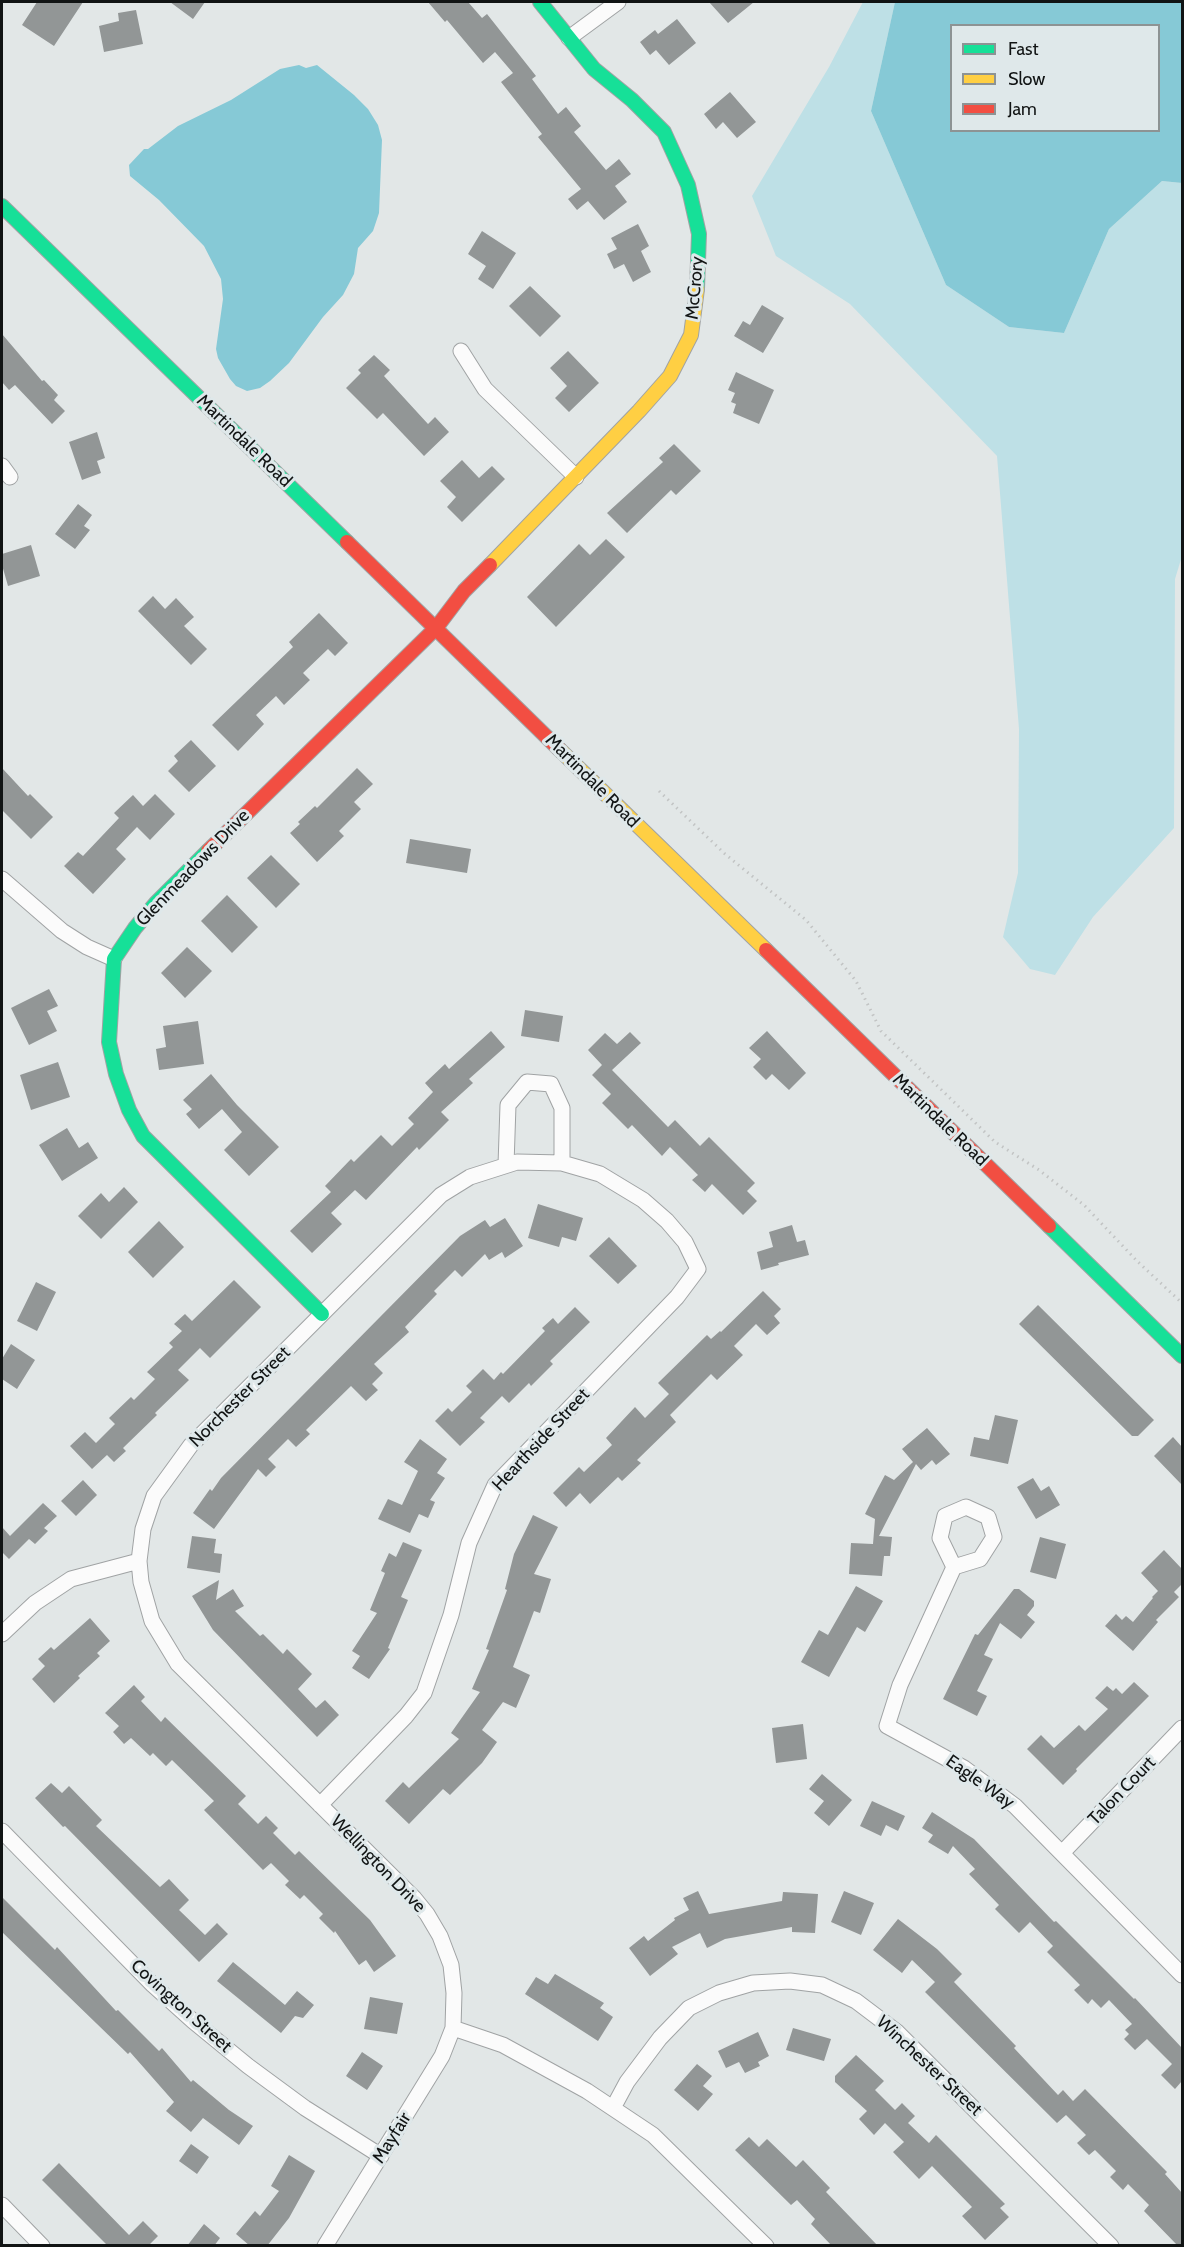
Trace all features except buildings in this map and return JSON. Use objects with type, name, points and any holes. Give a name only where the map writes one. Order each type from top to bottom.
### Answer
[{"type":"street","name":"McCrory","points":[[498,557],[670,376],[691,335],[698,285],[699,234],[688,185],[664,132],[632,100],[594,69],[540,2]]},
{"type":"street","points":[[569,38],[618,2]]},
{"type":"street","name":"Martindale Road","points":[[2,206],[1182,1356]]},
{"type":"street","points":[[460,351],[485,389],[576,477]]},
{"type":"street","name":"Glenmeadows Drive","points":[[114,959],[135,928],[156,903],[436,628],[464,591],[498,557]]},
{"type":"street","points":[[2,879],[62,931],[87,947],[114,959],[109,1042],[125,1101],[143,1136],[322,1314]]},
{"type":"street","points":[[506,1165],[508,1105],[527,1082],[551,1084],[562,1108],[562,1163]]},
{"type":"street","name":"Norchester Street","points":[[139,1560],[143,1529],[154,1496],[191,1445],[441,1195],[470,1177],[517,1162],[539,1162]]},
{"type":"street","name":"Hearthside Street","points":[[320,1804],[406,1716],[424,1693],[451,1615],[469,1543],[495,1485],[677,1297],[698,1269],[685,1242],[667,1221],[643,1200],[600,1174],[562,1163],[539,1162]]},
{"type":"street","points":[[2,1634],[35,1603],[71,1579],[139,1560]]},
{"type":"street","name":"Wellington Drive","points":[[139,1560],[141,1582],[152,1621],[178,1664],[414,1898],[427,1914],[440,1936],[451,1965],[454,1993],[453,2028]]},
{"type":"street","name":"Eagle Way","points":[[954,1567],[900,1685],[887,1726],[964,1768],[1014,1806],[1182,1976]]},
{"type":"street","name":"Talon Court","points":[[1062,1853],[1182,1728]]},
{"type":"street","name":"Covington Street","points":[[2,1832],[153,1985],[193,2021],[305,2108],[381,2156]]},
{"type":"street","name":"Winchester Street","points":[[613,2108],[627,2082],[660,2038],[689,2008],[719,1993],[753,1983],[790,1981],[822,1985],[856,2001],[897,2032],[1111,2246]]},
{"type":"street","points":[[453,2028],[503,2045],[613,2108],[653,2135],[766,2246]]},
{"type":"street","name":"Mayfair","points":[[325,2246],[442,2056],[453,2028]]},
{"type":"street","points":[[2,2205],[42,2246]]},
{"type":"path","points":[[659,791],[725,854],[806,920],[856,981],[881,1031],[994,1142],[1039,1170],[1084,1205],[1137,1261],[1182,1303]]},
{"type":"shaded area","points":[[863,2],[895,2],[871,111],[946,285],[1009,327],[1064,333],[1109,229],[1162,181],[1182,183],[1182,556],[1175,579],[1174,828],[1093,917],[1055,975],[1030,969],[1003,937],[1018,873],[1019,729],[997,456],[850,304],[776,256],[752,196],[829,67]]},
{"type":"water","points":[[895,2],[1182,2],[1182,183],[1162,181],[1109,229],[1064,333],[1009,327],[946,285],[871,111]]},
{"type":"water","points":[[299,65],[306,68],[317,65],[354,95],[368,109],[378,125],[382,140],[379,213],[373,231],[358,248],[354,274],[343,295],[323,317],[289,363],[260,388],[247,391],[236,386],[218,358],[216,349],[223,299],[221,279],[204,246],[159,200],[130,176],[129,165],[144,149],[148,149],[178,126],[231,100],[280,69]]},
{"type":"traffic: fast","points":[[540,2],[594,69],[632,100],[664,132],[688,185],[699,234],[697,289]]},
{"type":"traffic: fast","points":[[2,206],[347,542]]},
{"type":"traffic: fast","points":[[208,851],[156,903],[135,928],[114,959],[109,1042],[116,1074],[129,1110],[143,1136],[322,1314]]},
{"type":"traffic: fast","points":[[1049,1226],[1182,1356]]},
{"type":"traffic: slow","points":[[490,565],[670,376],[691,335],[697,289]]},
{"type":"traffic: slow","points":[[560,750],[766,950]]},
{"type":"traffic: jam","points":[[347,542],[560,750]]},
{"type":"traffic: jam","points":[[208,851],[436,628],[464,591],[490,565]]},
{"type":"traffic: jam","points":[[766,950],[1049,1226]]}]
